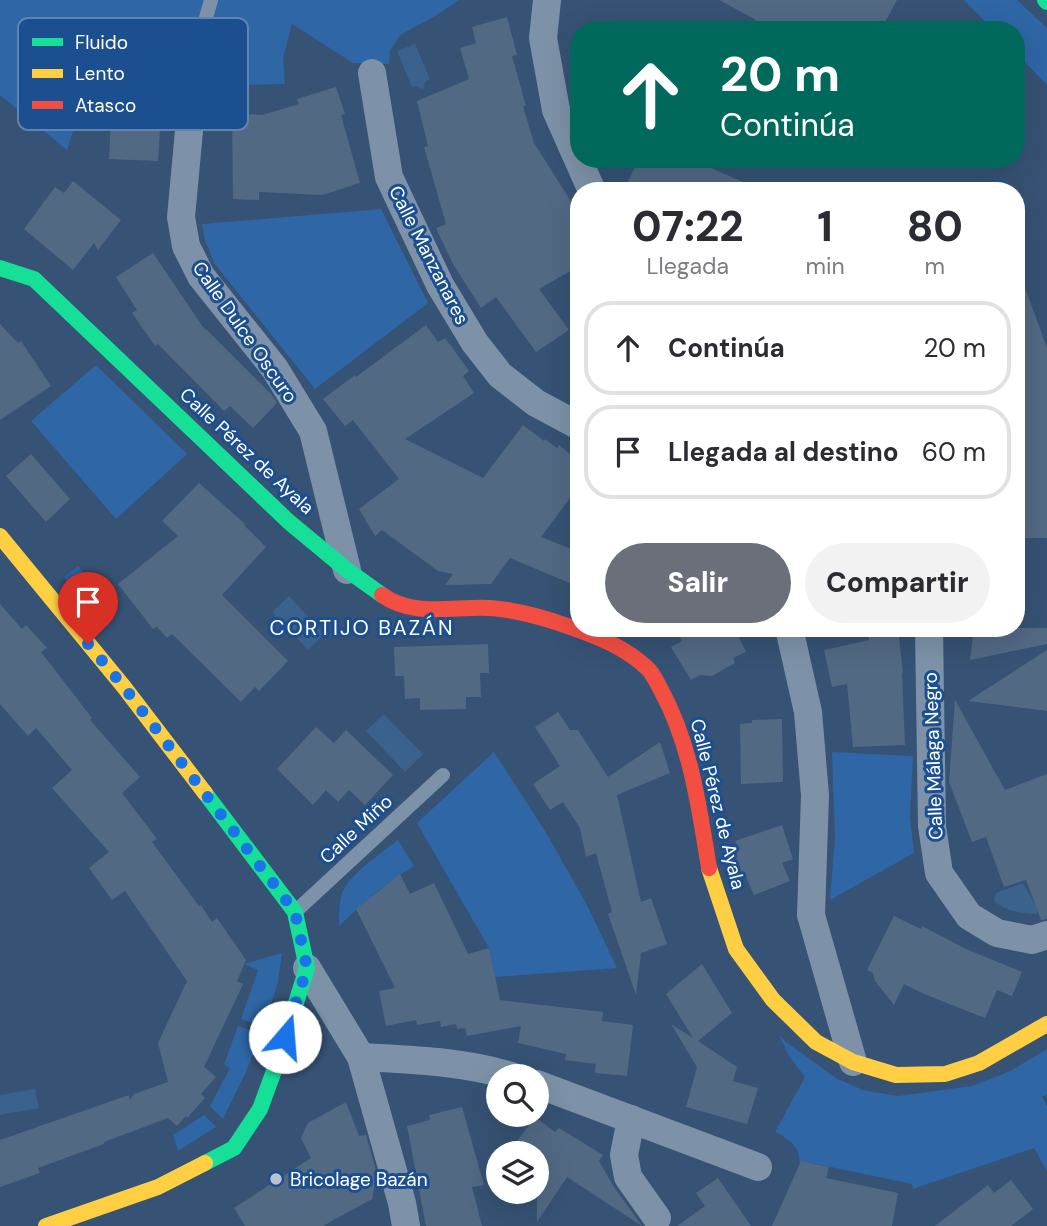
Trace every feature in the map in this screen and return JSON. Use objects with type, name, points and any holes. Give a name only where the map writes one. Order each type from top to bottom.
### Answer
[{"type":"street","points":[[547,0],[543,38],[556,110],[570,142]]},
{"type":"street","name":"Calle Manzanares","points":[[372,73],[389,177],[440,285],[475,343],[500,374],[536,403],[570,421]]},
{"type":"street","name":"Calle Dulce Oscuro","points":[[189,130],[181,217],[186,246],[201,276],[275,369],[313,431],[347,570]]},
{"type":"street","name":"Calle Pérez de Ayala","points":[[0,268],[33,279],[289,522],[386,598],[409,607],[441,610],[490,608],[541,615],[570,626]]},
{"type":"street","points":[[0,536],[124,687],[295,912],[307,968],[361,1057],[406,1226]]},
{"type":"street","name":"Calle Pérez de Ayala","points":[[596,637],[619,647],[649,669],[673,712],[695,781],[710,874],[736,949],[773,1000],[816,1042],[853,1062],[896,1075],[945,1074],[979,1063],[1047,1024]]},
{"type":"street","points":[[791,637],[808,712],[815,794],[811,915],[853,1062]]},
{"type":"street","name":"Calle Málaga Negro","points":[[929,637],[932,827],[939,873],[969,916],[997,933],[1032,940],[1047,934]]},
{"type":"street","points":[[46,1226],[158,1187],[234,1148],[260,1109],[307,968]]},
{"type":"street","points":[[361,1057],[430,1060],[486,1069]]},
{"type":"street","points":[[549,1088],[758,1167]]},
{"type":"street","points":[[631,1119],[624,1155],[628,1177],[657,1218]]},
{"type":"lane","points":[[205,18],[211,0]]},
{"type":"lane","name":"Calle Miño","points":[[295,912],[443,775]]},
{"type":"shaded area","points":[[0,0],[459,0],[400,35],[390,51],[389,64],[353,63],[292,24],[283,58],[285,84],[248,85],[248,18],[18,18],[18,110],[0,95]]},
{"type":"shaded area","points":[[964,0],[1017,0],[1047,28],[1047,85],[1025,62],[1025,21],[984,21]]},
{"type":"shaded area","points":[[415,44],[430,79],[421,89],[412,87],[397,51]]},
{"type":"shaded area","points":[[43,130],[73,130],[67,150]]},
{"type":"shaded area","points":[[381,209],[428,303],[315,389],[214,263],[202,224]]},
{"type":"shaded area","points":[[96,365],[187,454],[116,519],[31,421]]},
{"type":"shaded area","points":[[78,566],[108,606],[95,616],[64,577]]},
{"type":"shaded area","points":[[289,596],[324,634],[308,650],[272,612]]},
{"type":"shaded area","points":[[384,714],[423,754],[405,772],[366,731]]},
{"type":"shaded area","points":[[494,752],[545,831],[586,903],[617,968],[495,977],[489,948],[417,823]]},
{"type":"shaded area","points":[[832,752],[913,756],[910,818],[914,853],[830,900],[835,838]]},
{"type":"shaded area","points":[[398,840],[414,866],[384,886],[339,926],[340,901],[346,886],[367,864]]},
{"type":"shaded area","points":[[1023,883],[1038,909],[1037,914],[1010,910],[995,902],[996,893]]},
{"type":"shaded area","points":[[282,953],[278,982],[264,1027],[241,1019],[258,970],[244,964]]},
{"type":"shaded area","points":[[238,1026],[261,1034],[223,1119],[210,1106],[230,1068],[224,1064]]},
{"type":"shaded area","points":[[779,1035],[836,1078],[863,1090],[898,1096],[972,1086],[1010,1071],[1047,1049],[1047,1094],[1042,1097],[1047,1106],[1047,1171],[1034,1148],[913,1189],[912,1184],[802,1161],[800,1165],[793,1145],[775,1132],[805,1077],[789,1056]]},
{"type":"shaded area","points":[[35,1089],[39,1108],[0,1115],[0,1095]]},
{"type":"shaded area","points":[[204,1115],[216,1127],[178,1151],[173,1135]]},
{"type":"building","points":[[719,0],[897,0],[886,21],[756,20]]},
{"type":"building","points":[[507,17],[517,55],[512,56],[534,143],[570,200],[570,271],[539,289],[569,330],[536,352],[496,297],[481,308],[453,264],[436,228],[446,224],[424,147],[428,146],[417,101],[469,79],[460,48],[476,43],[472,27]]},
{"type":"building","points":[[336,87],[345,114],[341,115],[360,183],[322,195],[259,192],[259,200],[233,199],[232,130],[248,130],[248,114],[262,115],[299,104],[297,99]]},
{"type":"building","points":[[110,130],[160,130],[158,161],[109,159]]},
{"type":"building","points":[[634,168],[711,168],[743,182],[628,182]]},
{"type":"building","points":[[73,181],[121,220],[98,250],[94,243],[73,270],[24,229],[55,187],[64,193]]},
{"type":"building","points":[[153,253],[205,330],[277,403],[253,428],[230,406],[224,411],[158,344],[155,346],[132,313],[137,310],[116,277]]},
{"type":"building","points":[[1025,288],[1047,348],[1047,538],[1025,538]]},
{"type":"building","points":[[0,324],[18,343],[21,341],[51,386],[0,420]]},
{"type":"building","points":[[426,325],[438,342],[445,338],[469,371],[463,376],[474,393],[405,439],[483,478],[523,425],[544,441],[545,439],[557,448],[559,445],[570,454],[570,498],[541,537],[570,548],[570,583],[510,558],[491,584],[445,585],[453,574],[438,571],[382,530],[375,536],[359,509],[399,479],[353,420],[345,426],[323,399],[355,375],[356,377]]},
{"type":"building","points":[[31,454],[70,499],[46,522],[6,476]]},
{"type":"building","points":[[199,483],[245,524],[266,547],[222,595],[288,661],[259,691],[255,687],[241,702],[172,634],[167,638],[157,627],[153,629],[118,584],[178,536],[162,521]]},
{"type":"building","points":[[0,604],[22,629],[26,625],[47,648],[41,652],[92,718],[90,720],[140,777],[122,793],[157,839],[152,842],[199,906],[201,905],[212,922],[217,918],[246,960],[237,981],[243,984],[204,1067],[216,1077],[201,1094],[205,1098],[187,1118],[186,1116],[177,1126],[168,1118],[38,1168],[40,1173],[0,1187],[0,1140],[129,1095],[130,1100],[134,1094],[168,1082],[158,1043],[187,981],[125,891],[112,900],[89,868],[109,852],[52,788],[72,770],[36,728],[28,736],[0,704]]},
{"type":"building","points":[[1025,628],[1047,628],[1047,644],[970,660],[973,637],[1025,637]]},
{"type":"building","points":[[680,637],[738,637],[746,652],[733,658],[735,663],[712,676],[700,675],[691,680],[671,647],[682,641]]},
{"type":"building","points":[[868,637],[899,637],[905,745],[853,747],[847,684],[832,687],[824,650],[869,640]]},
{"type":"building","points":[[488,644],[489,673],[480,673],[481,697],[466,697],[466,709],[420,710],[420,698],[405,699],[404,676],[395,676],[394,647]]},
{"type":"building","points":[[1047,650],[1047,711],[968,701]]},
{"type":"building","points":[[955,700],[1005,790],[1047,774],[1047,919],[1041,920],[1026,880],[1004,887],[986,837],[972,842],[949,782]]},
{"type":"building","points":[[558,712],[570,730],[578,730],[608,777],[660,742],[670,773],[617,795],[641,902],[651,898],[667,944],[641,953],[636,995],[608,914],[612,912],[596,853],[586,857],[580,828],[563,802],[550,810],[533,784],[560,766],[535,727]]},
{"type":"building","points":[[782,719],[783,782],[741,784],[740,724],[752,723],[752,720]]},
{"type":"building","points":[[316,727],[334,743],[346,730],[393,775],[365,805],[349,790],[338,802],[326,790],[313,805],[277,769]]},
{"type":"building","points":[[782,825],[793,859],[782,863],[790,881],[754,895],[745,875],[742,876],[732,850],[738,848],[735,841]]},
{"type":"building","points":[[400,874],[410,894],[434,883],[468,954],[489,948],[500,1000],[603,1012],[602,1021],[633,1025],[627,1076],[595,1073],[596,1064],[565,1060],[566,1054],[518,1043],[521,1026],[467,1036],[465,1028],[457,1029],[456,1024],[441,1027],[440,1021],[417,1025],[416,1020],[386,1026],[379,991],[395,988],[356,909]]},
{"type":"building","points":[[894,916],[1022,972],[1012,996],[997,990],[985,1018],[904,984],[894,1005],[875,981],[873,973],[867,970]]},
{"type":"building","points":[[702,964],[732,1013],[698,1041],[737,1067],[733,1081],[758,1088],[747,1124],[686,1107],[697,1067],[671,1024],[693,1038],[666,994]]},
{"type":"building","points":[[346,1102],[359,1136],[366,1135],[377,1174],[372,1199],[323,1226],[245,1226],[234,1208],[311,1158],[301,1138],[308,1123]]},
{"type":"building","points":[[462,1107],[484,1185],[472,1187],[482,1226],[426,1226],[407,1126],[430,1120],[429,1115]]},
{"type":"building","points":[[528,1127],[548,1127],[555,1132],[559,1128],[603,1155],[599,1161],[642,1226],[567,1177],[549,1204],[549,1141],[517,1141]]},
{"type":"building","points":[[801,1161],[829,1167],[826,1178],[898,1193],[892,1226],[772,1226]]},
{"type":"building","points":[[718,1178],[751,1226],[677,1226],[705,1206],[696,1193]]},
{"type":"building","points":[[1011,1180],[1033,1209],[1011,1226],[935,1226],[988,1185],[994,1193]]},
{"type":"building","points":[[537,1204],[549,1204],[537,1222]]},
{"type":"traffic: fast","points":[[0,268],[34,279],[289,522],[382,595]]},
{"type":"traffic: fast","points":[[205,793],[295,912],[307,968],[260,1109],[234,1148],[205,1163]]},
{"type":"traffic: slow","points":[[0,536],[124,687],[205,793]]},
{"type":"traffic: slow","points":[[709,868],[736,949],[773,1000],[816,1042],[853,1062],[896,1075],[945,1074],[979,1063],[1047,1024]]},
{"type":"traffic: slow","points":[[46,1226],[158,1187],[205,1163]]},
{"type":"traffic: jam","points":[[382,595],[394,602],[421,609],[490,608],[532,615],[570,627]]},
{"type":"traffic: jam","points":[[597,637],[639,661],[655,678],[687,754],[709,868]]},
{"type":"place","name":"Bricolage Bazán","points":[[276,1179]]},
{"type":"district","name":"CORTIJO BAZÁN","points":[[362,628]]},
{"type":"route","points":[[88,644],[124,687],[295,912],[307,968],[285,1037]]}]
